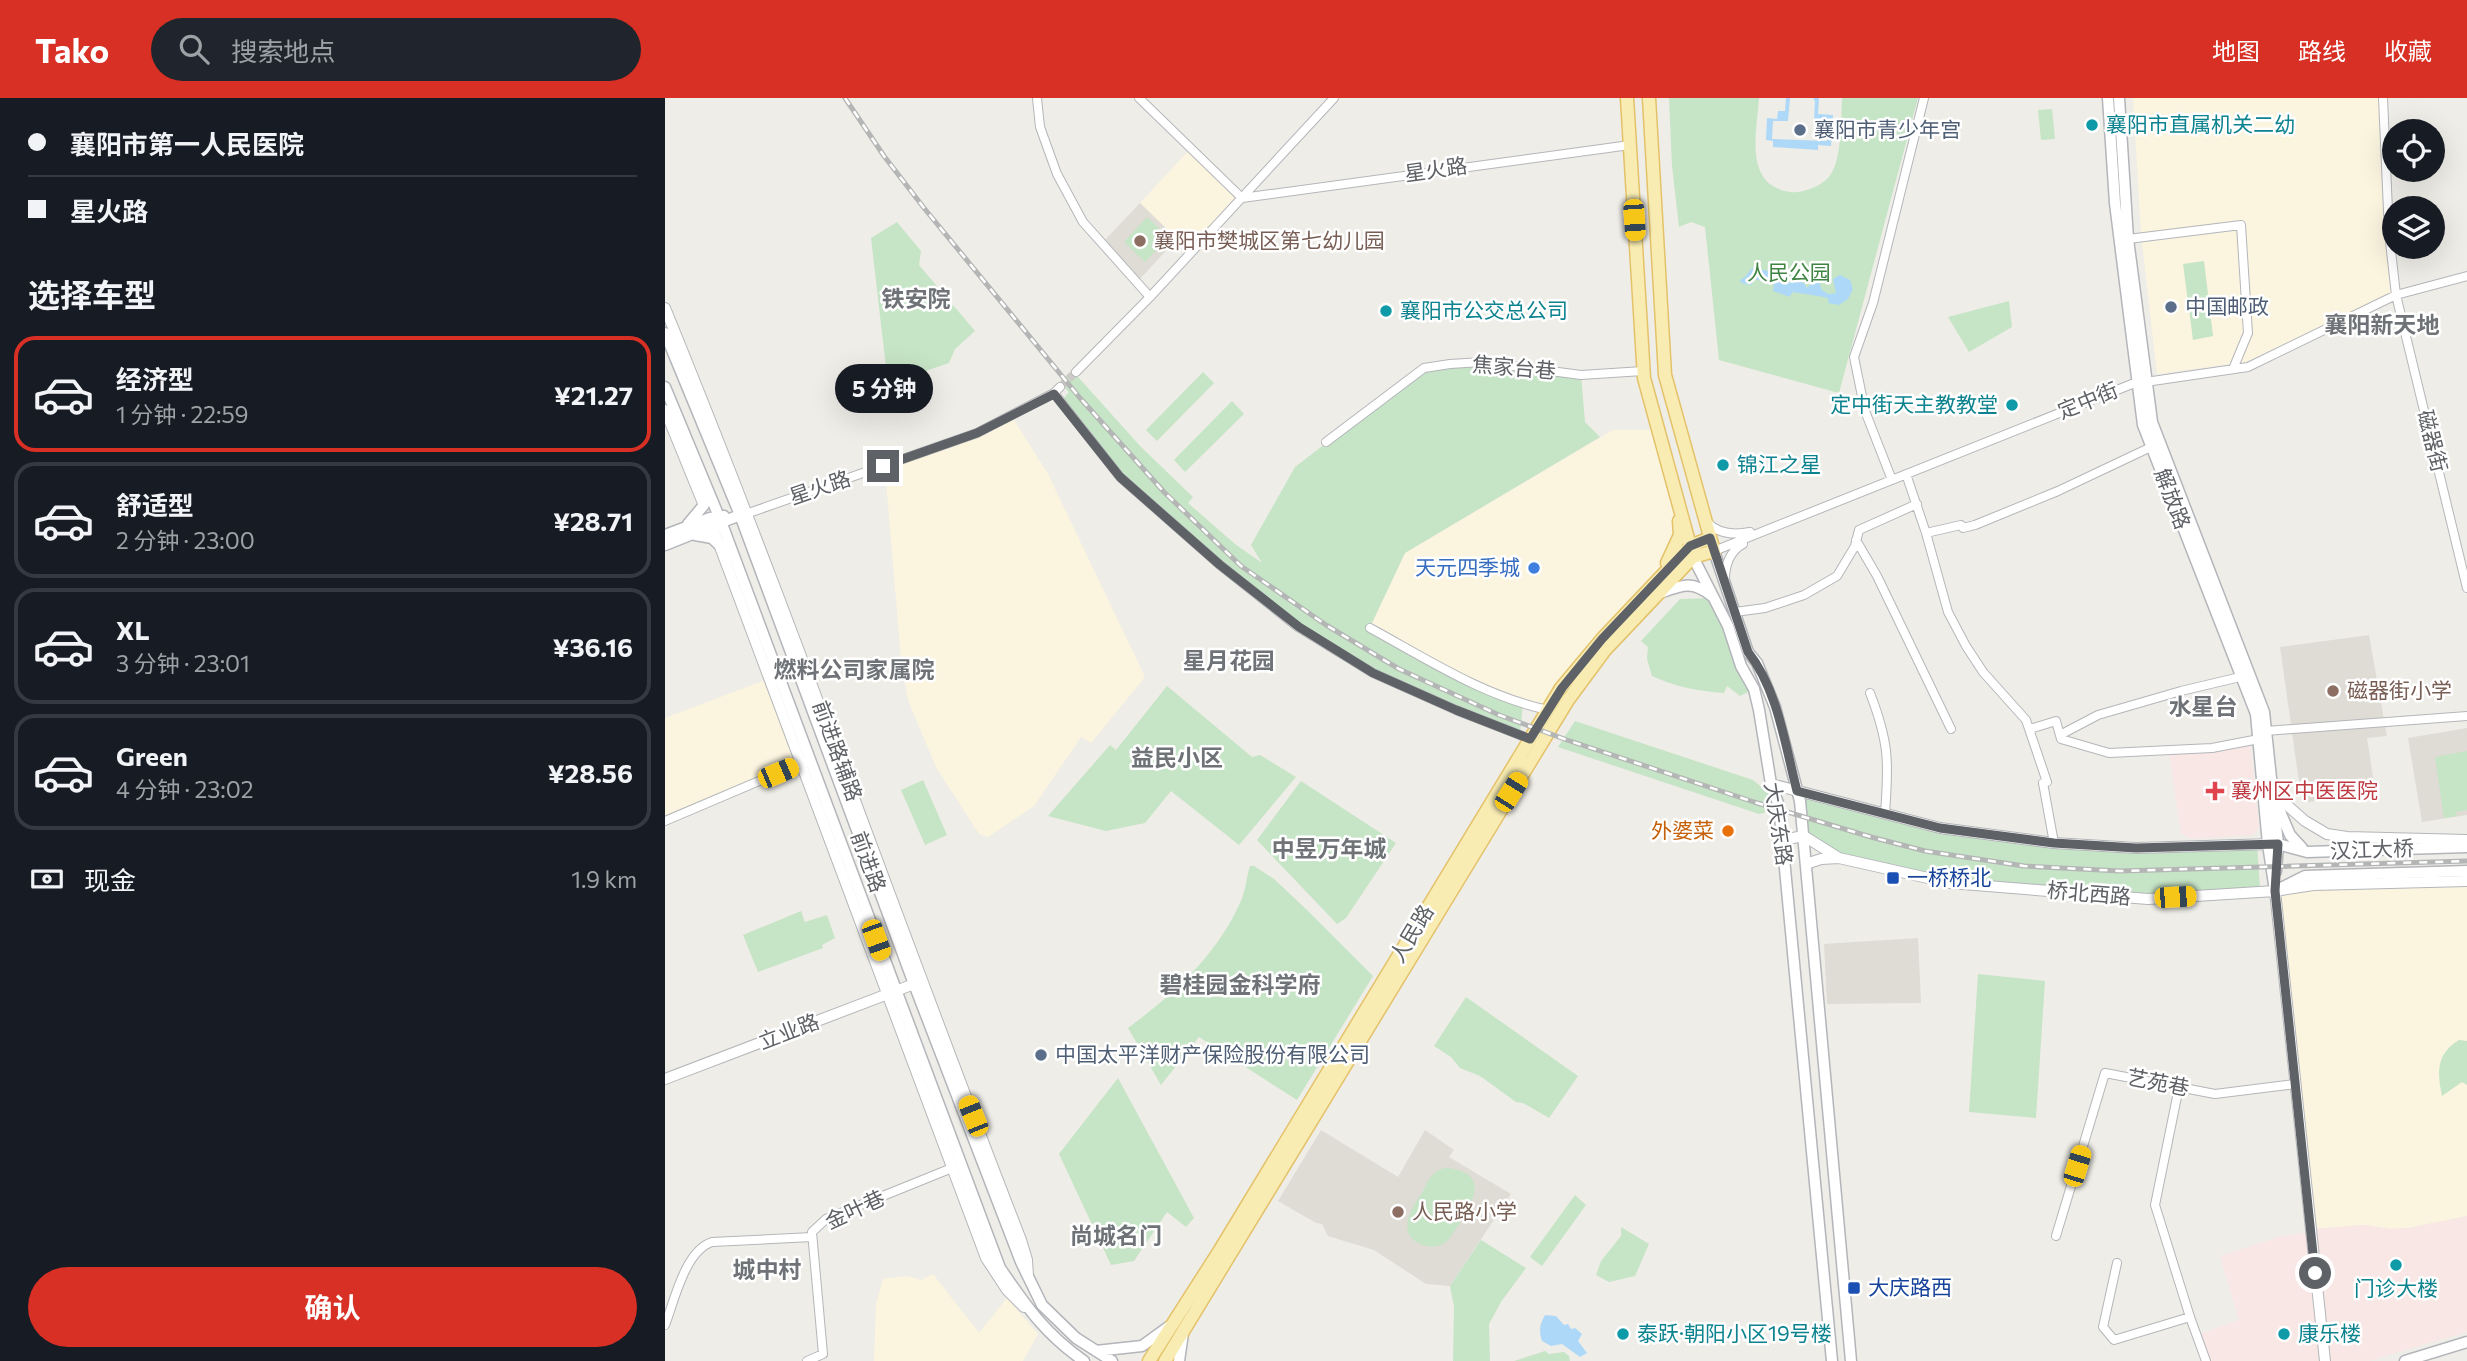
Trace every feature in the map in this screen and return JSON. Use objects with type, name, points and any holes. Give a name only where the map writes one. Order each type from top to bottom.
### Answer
[{"type":"main road","name":"大庆东路","points":[[1627,98],[1643,371],[1692,552],[1728,626],[1741,666],[1754,690],[1771,784],[1779,806],[1832,1361]]},
{"type":"main road","name":"大庆东路","points":[[1649,98],[1665,374],[1712,545],[1748,652],[1757,663],[1775,707],[1800,801],[1851,1361]]},
{"type":"main road","name":"解放路","points":[[2108,98],[2115,203],[2141,381],[2152,422],[2264,712],[2262,735],[2273,844]]},
{"type":"main road","name":"解放路","points":[[2119,98],[2143,425],[2262,735],[2273,793],[2275,891]]},
{"type":"main road","name":"前进路","points":[[665,333],[744,514],[914,984],[1028,1277],[1042,1306],[1076,1338],[1112,1361]]},
{"type":"main road","name":"前进路","points":[[665,387],[704,481],[716,521],[736,561],[805,761],[890,993],[1000,1268],[1034,1317],[1066,1348],[1084,1361]]},
{"type":"main road","points":[[689,531],[704,505],[704,481]]},
{"type":"main road","points":[[1657,589],[1680,535],[1678,503]]},
{"type":"main road","points":[[665,545],[689,531],[744,514]]},
{"type":"main road","points":[[665,535],[689,531],[712,538],[736,561]]},
{"type":"main road","name":"人民路","points":[[1150,1361],[1178,1327],[1568,700],[1605,650],[1657,589],[1692,552],[1712,545]]},
{"type":"main road","points":[[1657,589],[1684,584],[1704,589],[1715,598]]},
{"type":"main road","name":"人民路","points":[[1165,1361],[1178,1327],[1562,688],[1602,639],[1657,589]]},
{"type":"main road","points":[[2273,793],[2290,835],[2307,852]]},
{"type":"main road","name":"汉江大桥","points":[[2273,844],[2307,852],[2467,847]]},
{"type":"main road","points":[[2275,891],[2281,864],[2293,855],[2307,852]]},
{"type":"main road","name":"汉江大桥","points":[[2275,891],[2305,876],[2467,871]]},
{"type":"main road","points":[[1096,1351],[1142,1346],[1178,1327],[1179,1361]]},
{"type":"main road","points":[[2405,1361],[2467,1342]]},
{"type":"street","points":[[1046,98],[1037,101],[1040,127],[1057,174],[1083,222],[1150,297]]},
{"type":"street","points":[[1139,98],[1242,198]]},
{"type":"street","points":[[1076,372],[1150,297],[1334,98]]},
{"type":"street","points":[[1892,480],[1865,411],[1854,357],[1873,303],[1924,98]]},
{"type":"street","name":"磁器街","points":[[2383,98],[2389,233],[2396,295],[2467,587]]},
{"type":"street","name":"星火路","points":[[1242,198],[1630,145]]},
{"type":"street","points":[[2128,239],[2241,226],[2248,333],[2233,369]]},
{"type":"street","name":"定中街","points":[[1712,545],[1770,528],[2141,381],[2248,367],[2396,295],[2467,276]]},
{"type":"street","name":"前进路辅路","points":[[665,308],[1021,1240],[1027,1260],[1028,1277]]},
{"type":"street","name":"焦家台巷","points":[[1326,442],[1424,369],[1482,362],[1580,375],[1643,371]]},
{"type":"street","name":"星火路","points":[[744,514],[977,433],[1057,390],[1120,477],[1220,565],[1299,627],[1373,673],[1530,739]]},
{"type":"street","name":"前进路辅路","points":[[665,410],[704,505],[716,521],[720,545],[805,761]]},
{"type":"street","points":[[1926,533],[1961,525],[1963,528],[1975,525],[2058,491],[2151,447]]},
{"type":"street","points":[[1906,474],[1948,612],[1983,672],[2027,720],[2047,782],[2043,783],[2054,843]]},
{"type":"street","points":[[1735,612],[1765,608],[1804,595],[1837,576],[1859,530],[1917,504]]},
{"type":"street","points":[[1706,522],[1713,528],[1736,535],[1770,528]]},
{"type":"street","points":[[1724,581],[1726,563],[1737,547],[1770,528]]},
{"type":"street","points":[[1856,540],[1877,576],[1951,729]]},
{"type":"street","points":[[1370,628],[1476,686],[1528,706],[1548,710]]},
{"type":"street","points":[[2060,735],[2098,715],[2240,677]]},
{"type":"street","points":[[1870,693],[1882,724],[1889,760],[1885,813]]},
{"type":"street","points":[[2030,729],[2056,721],[2061,739],[2109,753],[2212,748],[2262,735],[2467,716]]},
{"type":"street","points":[[665,821],[805,761]]},
{"type":"street","points":[[1771,784],[1940,828],[2054,843],[2136,848],[2273,844]]},
{"type":"street","points":[[2273,793],[2305,821],[2327,834],[2347,837],[2467,840]]},
{"type":"street","points":[[1782,840],[1804,836]]},
{"type":"street","name":"桥北西路","points":[[1804,836],[1839,858],[1950,883],[2148,899],[2275,891],[2313,885],[2467,881]]},
{"type":"street","points":[[1806,864],[1821,859],[1839,858]]},
{"type":"street","name":"解放路","points":[[2275,891],[2325,1361]]},
{"type":"street","name":"立业路","points":[[665,1079],[914,984]]},
{"type":"street","points":[[890,993],[986,1258],[1007,1290],[1034,1317]]},
{"type":"street","name":"艺苑巷","points":[[2056,1236],[2105,1073],[2215,1094],[2295,1084]]},
{"type":"street","points":[[2179,1087],[2155,1205],[2206,1361]]},
{"type":"street","name":"金叶巷","points":[[807,1361],[823,1354],[812,1232],[826,1219],[952,1168]]},
{"type":"street","points":[[665,1325],[689,1261],[703,1245],[712,1242],[813,1237]]},
{"type":"street","points":[[2117,1262],[2103,1327],[2114,1340],[2190,1317]]},
{"type":"shaded area","points":[[2133,98],[2381,98],[2382,182],[2386,182],[2387,196],[2382,196],[2382,259],[2390,259],[2392,293],[2246,362],[2157,374],[2141,234]]},
{"type":"shaded area","points":[[1191,148],[1242,198],[1191,252],[1140,203]]},
{"type":"shaded area","name":"襄阳市樊城区第七幼儿园","points":[[1140,203],[1177,239],[1137,282],[1102,243]]},
{"type":"shaded area","points":[[1014,420],[1048,474],[1145,677],[1091,743],[1081,737],[1034,806],[988,837],[979,834],[936,767],[908,700],[901,659],[885,469]]},
{"type":"shaded area","name":"天元四季城","points":[[1613,430],[1658,430],[1678,503],[1673,552],[1548,710],[1476,686],[1370,628],[1405,553]]},
{"type":"shaded area","name":"磁器街小学","points":[[2369,635],[2387,736],[2367,738],[2373,777],[2365,794],[2302,803],[2280,647]]},
{"type":"shaded area","points":[[765,680],[796,761],[665,817],[665,718]]},
{"type":"shaded area","points":[[2467,728],[2467,815],[2422,822],[2408,738]]},
{"type":"shaded area","name":"襄州区中医医院","points":[[2250,743],[2259,828],[2253,835],[2191,839],[2181,833],[2169,754],[2211,753]]},
{"type":"shaded area","points":[[2467,881],[2467,1216],[2409,1228],[2390,1229],[2365,1225],[2311,1229],[2275,891]]},
{"type":"shaded area","points":[[1918,938],[1921,1003],[1827,1004],[1824,944]]},
{"type":"shaded area","name":"人民路小学","points":[[1321,1130],[1398,1177],[1425,1130],[1454,1150],[1449,1157],[1511,1194],[1450,1286],[1426,1284],[1374,1250],[1328,1236],[1322,1224],[1278,1201]]},
{"type":"shaded area","points":[[2467,1216],[2467,1332],[2369,1361],[2209,1361],[2200,1334],[2239,1320],[2220,1256],[2282,1236],[2311,1232],[2311,1229],[2365,1225],[2390,1229],[2409,1228]]},
{"type":"shaded area","points":[[933,1274],[979,1333],[1007,1298],[1038,1334],[1023,1361],[874,1361],[876,1304],[883,1279],[907,1276],[921,1280]]},
{"type":"green space","name":"人民公园","points":[[1669,98],[1759,98],[1756,155],[1759,168],[1765,179],[1775,187],[1795,192],[1811,189],[1829,177],[1833,170],[1840,139],[1842,98],[1918,98],[1839,393],[1719,360],[1705,227],[1691,222],[1679,227],[1672,166]]},
{"type":"green space","points":[[2052,109],[2055,139],[2041,140],[2038,110]]},
{"type":"green space","points":[[1147,217],[1168,237],[1145,262],[1124,242]]},
{"type":"green space","points":[[897,222],[921,251],[919,265],[975,331],[955,349],[949,363],[896,381],[887,376],[871,238]]},
{"type":"green space","points":[[2204,261],[2213,336],[2193,340],[2183,264]]},
{"type":"green space","points":[[2009,301],[2012,327],[1969,352],[1948,317]]},
{"type":"green space","points":[[1482,362],[1581,375],[1585,422],[1600,437],[1405,553],[1370,627],[1476,686],[1523,704],[1520,734],[1373,673],[1298,627],[1122,476],[1063,399],[1069,392],[1059,383],[1073,369],[1140,446],[1193,497],[1188,503],[1235,544],[1262,563],[1251,545],[1295,467],[1424,368]]},
{"type":"green space","points":[[1203,372],[1214,383],[1157,441],[1146,430]]},
{"type":"green space","points":[[1232,401],[1244,414],[1185,472],[1174,460]]},
{"type":"green space","points":[[1715,598],[1754,689],[1740,696],[1727,686],[1724,693],[1705,691],[1678,686],[1652,676],[1647,659],[1648,647],[1641,641],[1680,599]]},
{"type":"green space","points":[[1167,686],[1252,757],[1260,755],[1296,777],[1239,845],[1171,791],[1145,823],[1106,831],[1048,816],[1110,745],[1116,750]]},
{"type":"green space","points":[[1575,721],[1753,780],[1770,794],[1772,811],[1759,814],[1558,747]]},
{"type":"green space","points":[[2467,751],[2467,810],[2456,812],[2457,816],[2444,818],[2435,757]]},
{"type":"green space","points":[[923,780],[947,835],[925,845],[901,790]]},
{"type":"green space","points":[[1301,781],[1396,843],[1346,918],[1337,924],[1257,840]]},
{"type":"green space","points":[[1797,791],[1940,828],[2054,843],[2257,844],[2260,888],[2150,898],[1950,883],[1839,858],[1804,836]]},
{"type":"green space","points":[[1250,866],[1274,879],[1373,976],[1297,1100],[1199,1037],[1161,1085],[1128,1028],[1162,1002],[1192,973],[1219,940],[1242,898]]},
{"type":"green space","points":[[801,911],[805,922],[827,915],[835,938],[822,945],[823,948],[758,972],[743,935]]},
{"type":"green space","points":[[1978,974],[2045,981],[2036,1118],[1969,1112]]},
{"type":"green space","points":[[1466,997],[1578,1076],[1549,1118],[1523,1103],[1516,1102],[1480,1076],[1460,1068],[1451,1057],[1434,1046]]},
{"type":"green space","points":[[2459,1040],[2467,1041],[2467,1085],[2462,1082],[2442,1096],[2440,1064],[2446,1051]]},
{"type":"green space","points":[[1118,1078],[1194,1218],[1186,1227],[1167,1212],[1134,1261],[1111,1265],[1059,1154]]},
{"type":"green space","points":[[1449,1168],[1470,1176],[1475,1190],[1473,1198],[1448,1240],[1437,1246],[1423,1245],[1411,1237],[1408,1231],[1409,1217],[1431,1177],[1440,1170]]},
{"type":"green space","points":[[1575,1195],[1586,1205],[1542,1266],[1530,1257]]},
{"type":"green space","points":[[1621,1227],[1649,1244],[1635,1276],[1609,1282],[1596,1275],[1601,1261],[1621,1236]]},
{"type":"green space","points":[[1481,1240],[1526,1268],[1501,1302],[1489,1324],[1490,1361],[1453,1361],[1454,1307],[1450,1286]]},
{"type":"green space","points":[[1545,1351],[1549,1354],[1564,1352],[1570,1361],[1514,1361]]},
{"type":"water","points":[[1786,98],[1790,98],[1788,121],[1773,121],[1772,139],[1827,141],[1828,121],[1814,120],[1813,98],[1819,98],[1818,114],[1833,115],[1831,146],[1818,145],[1818,150],[1773,147],[1773,141],[1766,140],[1767,118],[1777,119],[1778,111],[1785,111]]},
{"type":"water","points":[[1752,268],[1779,273],[1776,279],[1779,281],[1804,283],[1807,288],[1812,283],[1819,282],[1822,290],[1828,294],[1836,293],[1833,279],[1840,275],[1850,280],[1853,289],[1848,299],[1839,305],[1828,303],[1829,299],[1824,297],[1792,292],[1790,297],[1773,291],[1774,284],[1754,279],[1751,285],[1741,283],[1740,280]]},
{"type":"water","points":[[1545,1315],[1556,1316],[1564,1325],[1568,1324],[1571,1329],[1575,1328],[1582,1334],[1578,1341],[1587,1353],[1580,1357],[1562,1344],[1551,1346],[1542,1341],[1540,1328]]},
{"type":"tunnel","points":[[1060,387],[1076,372]]},
{"type":"railway","points":[[845,98],[884,156],[924,208],[1080,398],[1164,492],[1241,566],[1326,625],[1399,669],[1499,715],[1567,740],[1754,802],[1925,851],[2024,866],[2120,871],[2467,861]]},
{"type":"place","name":"襄阳市直属机关二幼","points":[[2092,125]]},
{"type":"place","name":"襄阳市青少年宫","points":[[1800,130]]},
{"type":"place","name":"襄阳市樊城区第七幼儿园","points":[[1140,241]]},
{"type":"place","name":"中国邮政","points":[[2171,307]]},
{"type":"place","name":"襄阳市公交总公司","points":[[1386,311]]},
{"type":"place","name":"定中街天主教教堂","points":[[2012,405]]},
{"type":"place","name":"锦江之星","points":[[1723,465]]},
{"type":"place","name":"天元四季城","points":[[1534,568]]},
{"type":"place","name":"磁器街小学","points":[[2333,691]]},
{"type":"place","name":"襄州区中医医院","points":[[2215,791]]},
{"type":"place","name":"外婆菜","points":[[1728,831]]},
{"type":"place","name":"一桥桥北","points":[[1893,878]]},
{"type":"place","name":"中国太平洋财产保险股份有限公司","points":[[1041,1055]]},
{"type":"place","name":"人民路小学","points":[[1398,1212]]},
{"type":"place","name":"门诊大楼","points":[[2396,1265]]},
{"type":"place","name":"大庆路西","points":[[1854,1288]]},
{"type":"place","name":"泰跃·朝阳小区19号楼","points":[[1623,1334]]},
{"type":"place","name":"康乐楼","points":[[2284,1334]]},
{"type":"district","name":"铁安院","points":[[916,299]]},
{"type":"district","name":"襄阳新天地","points":[[2382,325]]},
{"type":"district","name":"星月花园","points":[[1229,661]]},
{"type":"district","name":"燃料公司家属院","points":[[854,670]]},
{"type":"district","name":"水星台","points":[[2203,707]]},
{"type":"district","name":"益民小区","points":[[1177,758]]},
{"type":"district","name":"中昱万年城","points":[[1329,849]]},
{"type":"district","name":"碧桂园金科学府","points":[[1240,985]]},
{"type":"district","name":"尚城名门","points":[[1116,1236]]},
{"type":"district","name":"城中村","points":[[767,1270]]},
{"type":"route","points":[[883,466],[977,433],[1054,394],[1120,477],[1220,565],[1299,627],[1373,673],[1530,739],[1562,688],[1602,639],[1690,546],[1710,538],[1748,652],[1757,663],[1775,707],[1797,791],[1940,828],[2054,843],[2136,848],[2278,844],[2275,891],[2315,1273]]}]
